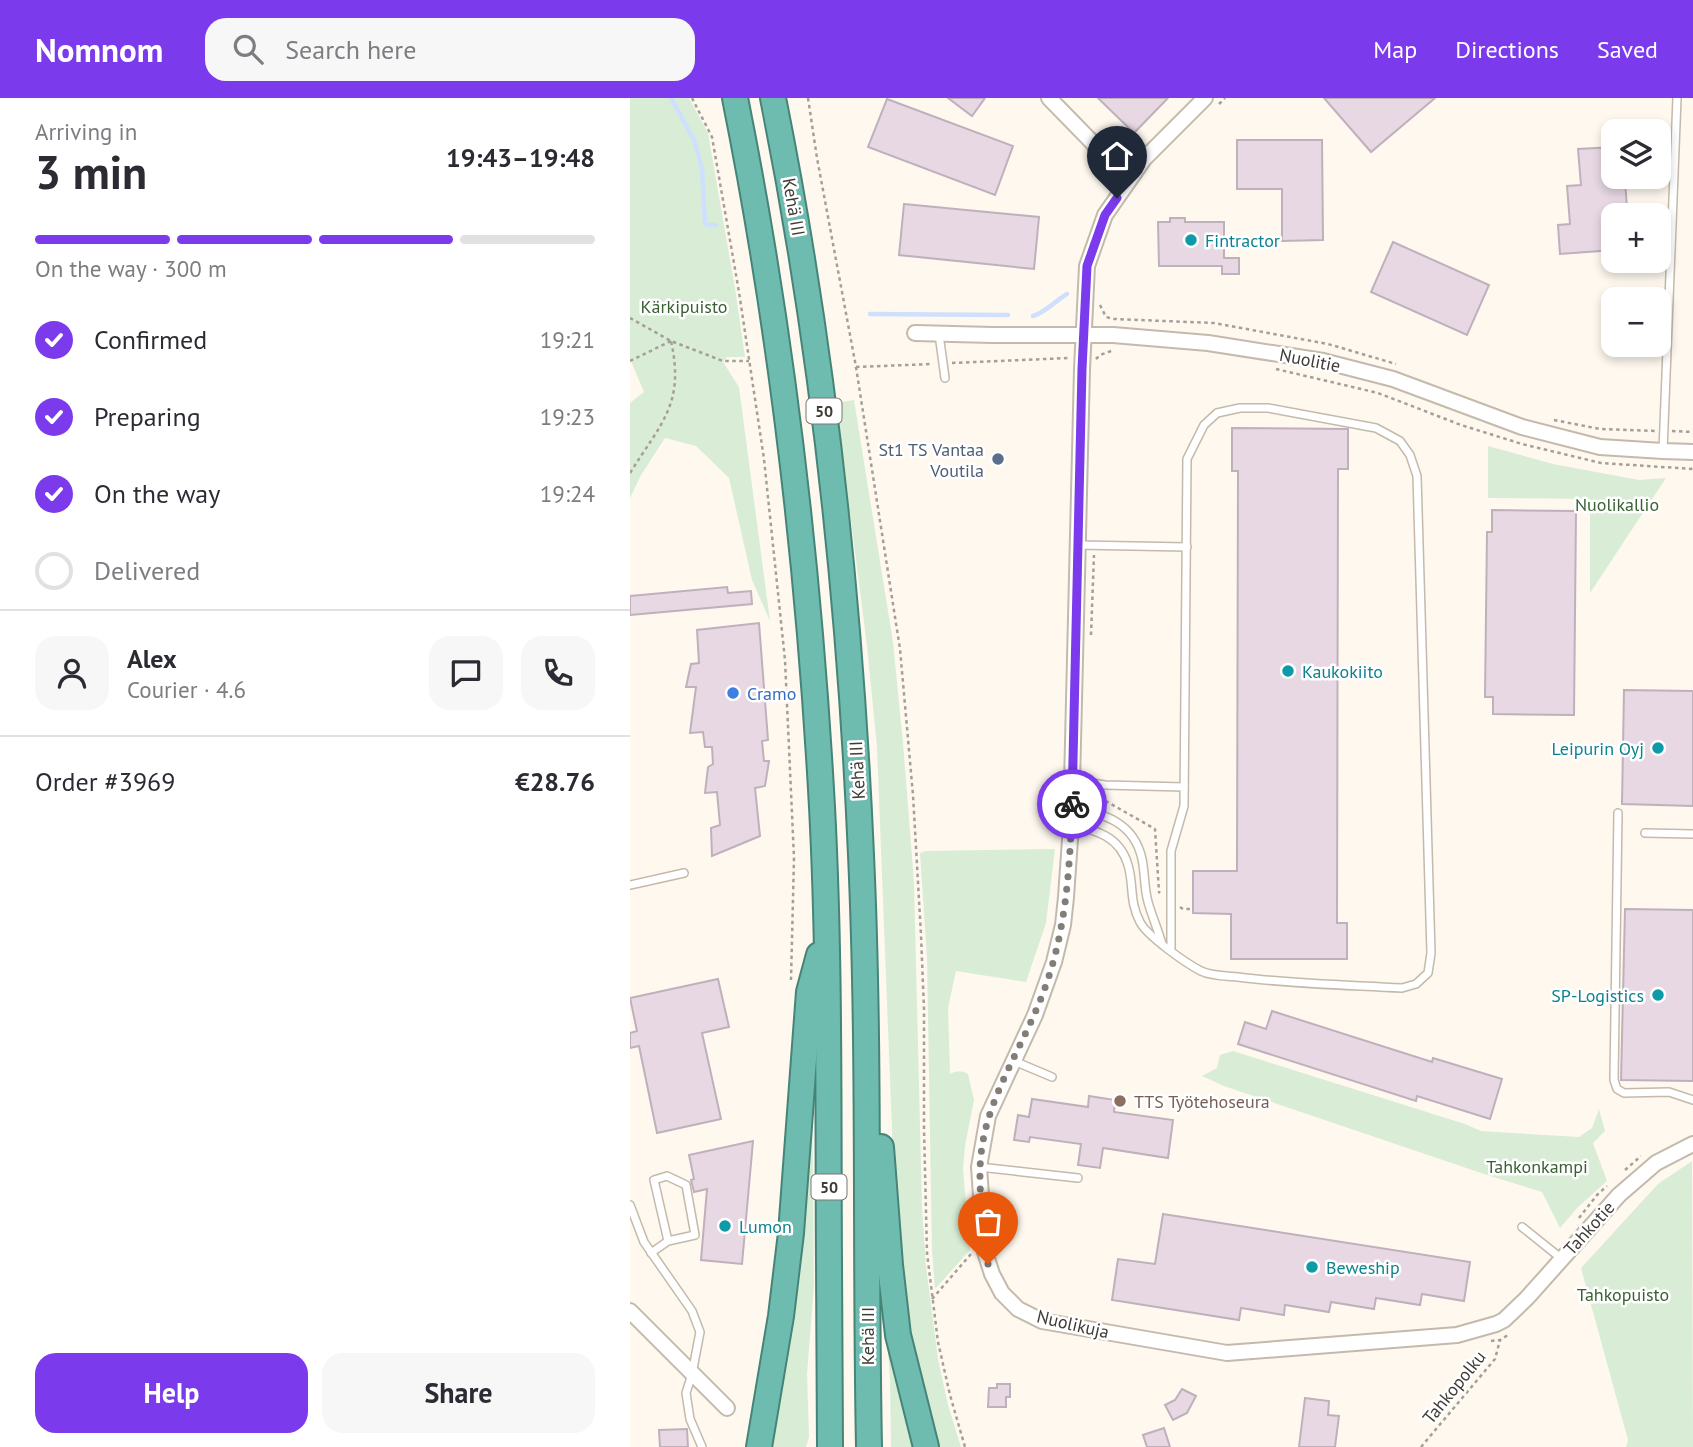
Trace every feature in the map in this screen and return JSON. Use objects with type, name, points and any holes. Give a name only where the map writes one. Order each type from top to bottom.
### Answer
[{"type":"highway","name":"50","points":[[735,98],[778,346],[796,480],[816,713],[827,928],[830,1447]]},
{"type":"highway","name":"Kehä III","points":[[773,98],[797,220],[815,342],[832,472],[853,699],[862,856],[866,997],[869,1447]]},
{"type":"highway","points":[[759,1447],[781,1316],[791,1233],[809,992],[827,928]]},
{"type":"highway","points":[[866,997],[880,1095],[882,1166],[898,1335],[926,1447]]},
{"type":"street","points":[[1049,98],[1129,180]]},
{"type":"street","name":"Nuolikuja","points":[[1210,103],[1144,159],[1105,215],[1087,266],[1083,335],[1088,362],[1078,545],[1078,809],[1072,825],[1063,925],[1054,962],[1035,1015],[988,1116],[979,1167],[985,1252],[1002,1293],[1018,1309],[1042,1321],[1227,1353],[1457,1335],[1496,1324]]},
{"type":"street","name":"Nuolitie","points":[[915,333],[1113,335],[1208,343],[1323,361],[1393,379],[1522,427],[1600,447],[1693,452]]},
{"type":"street","name":"Tahkotie","points":[[1496,1324],[1527,1298],[1619,1195],[1656,1163],[1693,1144]]},
{"type":"street","points":[[630,1311],[727,1408]]},
{"type":"lane","points":[[1663,451],[1677,98]]},
{"type":"lane","points":[[939,334],[945,378]]},
{"type":"lane","points":[[1072,825],[1096,830],[1111,838],[1129,866],[1133,907],[1141,926],[1162,945],[1203,973],[1265,981],[1402,988],[1416,984],[1428,973],[1431,953],[1417,476],[1410,455],[1400,441],[1377,428],[1268,408],[1240,408],[1217,413],[1204,425],[1187,459],[1184,806],[1171,851],[1171,951]]},
{"type":"lane","points":[[1078,545],[1187,547]]},
{"type":"lane","points":[[1079,781],[1105,785],[1184,787]]},
{"type":"lane","points":[[1078,809],[1107,816],[1127,829],[1136,842],[1142,857],[1148,903],[1162,945]]},
{"type":"lane","points":[[1618,813],[1614,1080],[1617,1089],[1624,1093],[1669,1092],[1693,1100]]},
{"type":"lane","points":[[1644,833],[1693,834]]},
{"type":"lane","points":[[630,885],[684,873]]},
{"type":"lane","points":[[1013,1060],[1052,1077]]},
{"type":"lane","points":[[979,1167],[1078,1178]]},
{"type":"lane","points":[[652,1253],[668,1241],[695,1235],[686,1185],[667,1176],[654,1180],[668,1241]]},
{"type":"lane","points":[[630,1205],[644,1242],[692,1311],[700,1332],[686,1394],[690,1419],[702,1447]]},
{"type":"lane","points":[[1522,1227],[1562,1259]]},
{"type":"path","points":[[692,98],[712,137],[740,292],[764,459],[785,660],[794,858],[791,991]]},
{"type":"path","points":[[808,98],[856,367],[900,649],[913,795],[921,935],[927,1253],[939,1342],[965,1447]]},
{"type":"path","points":[[1210,103],[1224,98]]},
{"type":"path","points":[[1098,295],[1106,317],[1114,319]]},
{"type":"path","points":[[630,317],[671,341],[723,361],[749,361]]},
{"type":"path","points":[[630,361],[671,341]]},
{"type":"path","points":[[630,472],[661,427],[674,397],[676,368],[671,341]]},
{"type":"path","points":[[856,367],[943,363],[1088,362],[1113,349]]},
{"type":"path","points":[[1274,368],[1378,393],[1461,425],[1522,444],[1601,463],[1693,469]]},
{"type":"path","points":[[1090,643],[1094,545]]},
{"type":"path","points":[[1078,809],[1079,781]]},
{"type":"path","points":[[1618,1176],[1650,1150]]},
{"type":"path","points":[[1574,1223],[1608,1186]]},
{"type":"path","points":[[932,1299],[973,1251],[975,1262]]},
{"type":"path","points":[[1488,1341],[1500,1340],[1512,1332]]},
{"type":"path","name":"Tahkopolku","points":[[1421,1447],[1495,1359],[1500,1340]]},
{"type":"green space","name":"Kärkipuisto","points":[[630,98],[689,98],[708,133],[745,357],[727,357],[723,362],[739,387],[770,621],[752,580],[729,478],[696,446],[665,438],[630,498],[630,403],[644,392],[630,359]]},
{"type":"green space","points":[[854,400],[893,642],[903,743],[914,882],[922,1208],[926,1266],[938,1359],[961,1447],[935,1447],[908,1335],[894,1181],[877,747],[836,403]]},
{"type":"green space","name":"Nuolikallio","points":[[1488,446],[1553,464],[1639,480],[1666,478],[1590,593],[1590,499],[1488,498]]},
{"type":"green space","points":[[1055,849],[1046,923],[1026,982],[956,971],[948,1008],[950,1074],[959,1071],[968,1074],[974,1100],[963,1169],[970,1250],[935,1289],[927,958],[920,853]]},
{"type":"green space","name":"Tahkonkampi","points":[[1233,1051],[1481,1131],[1579,1137],[1592,1128],[1599,1109],[1605,1131],[1593,1143],[1607,1181],[1578,1207],[1560,1228],[1542,1192],[1224,1086],[1202,1076],[1217,1068],[1220,1055]]},
{"type":"green space","points":[[812,1081],[814,1285],[807,1374],[809,1437],[806,1447],[767,1447]]},
{"type":"green space","name":"Tahkopuisto","points":[[1692,1161],[1693,1447],[1626,1447],[1628,1440],[1581,1268],[1658,1184]]},
{"type":"green space","points":[[884,1295],[919,1447],[891,1447]]},
{"type":"building","points":[[948,98],[985,98],[972,116]]},
{"type":"building","points":[[1098,98],[1168,98],[1134,133]]},
{"type":"building","points":[[1324,98],[1435,98],[1371,152]]},
{"type":"building","points":[[887,99],[1013,146],[995,195],[868,147]]},
{"type":"building","points":[[1237,140],[1322,140],[1323,240],[1282,241],[1282,189],[1237,189]]},
{"type":"building","points":[[1601,148],[1601,189],[1626,189],[1627,203],[1601,203],[1601,251],[1560,254],[1558,225],[1570,224],[1567,186],[1581,185],[1578,149]]},
{"type":"building","points":[[904,204],[1039,217],[1034,269],[899,255]]},
{"type":"building","name":"Fintractor","points":[[1170,218],[1185,218],[1185,222],[1224,222],[1224,258],[1239,258],[1239,274],[1222,274],[1222,266],[1159,266],[1158,222],[1170,222]]},
{"type":"building","points":[[1393,242],[1489,285],[1467,335],[1371,292]]},
{"type":"building","name":"Kaukokiito","points":[[1232,428],[1348,429],[1348,469],[1338,469],[1337,923],[1347,923],[1347,959],[1231,959],[1231,914],[1193,913],[1193,871],[1237,871],[1238,471],[1232,471]]},
{"type":"building","points":[[1492,510],[1576,511],[1574,715],[1493,714],[1493,697],[1485,697],[1487,532],[1492,532]]},
{"type":"building","points":[[727,587],[728,593],[751,591],[752,604],[630,615],[630,596]]},
{"type":"building","points":[[759,623],[768,740],[762,741],[764,761],[769,761],[765,786],[755,788],[760,836],[712,856],[711,828],[720,825],[717,792],[705,793],[708,767],[713,764],[712,747],[705,747],[703,732],[690,733],[696,687],[686,687],[691,664],[699,663],[697,630]]},
{"type":"building","name":"Leipurin Oyj","points":[[1624,690],[1693,691],[1693,806],[1622,804]]},
{"type":"building","name":"SP-Logistics","points":[[1625,909],[1693,910],[1693,1081],[1621,1080]]},
{"type":"building","points":[[718,979],[729,1027],[702,1033],[721,1119],[657,1133],[639,1046],[630,1048],[630,1033],[637,1031],[630,998]]},
{"type":"building","points":[[1272,1011],[1432,1062],[1433,1058],[1502,1079],[1490,1119],[1417,1096],[1416,1101],[1238,1044],[1245,1022],[1266,1029]]},
{"type":"building","points":[[1089,1096],[1115,1100],[1114,1112],[1173,1120],[1168,1158],[1103,1148],[1100,1168],[1078,1165],[1081,1144],[1030,1137],[1029,1142],[1014,1140],[1018,1115],[1029,1117],[1032,1099],[1088,1107]]},
{"type":"building","name":"Lumon","points":[[753,1141],[742,1264],[701,1260],[707,1189],[694,1192],[689,1155]]},
{"type":"building","name":"Beweship","points":[[1163,1214],[1470,1262],[1464,1301],[1422,1294],[1420,1305],[1376,1298],[1374,1309],[1331,1302],[1329,1312],[1285,1305],[1284,1315],[1241,1308],[1239,1320],[1112,1300],[1118,1259],[1155,1264]]},
{"type":"building","points":[[997,1384],[1010,1384],[1010,1397],[1006,1397],[1006,1407],[988,1407],[989,1388],[997,1388]]},
{"type":"building","points":[[1182,1389],[1196,1396],[1187,1413],[1173,1420],[1165,1405],[1175,1400]]},
{"type":"building","points":[[1305,1398],[1329,1401],[1328,1415],[1339,1416],[1335,1447],[1299,1447]]},
{"type":"building","points":[[1164,1428],[1170,1447],[1147,1447],[1143,1435]]},
{"type":"building","points":[[687,1429],[688,1447],[660,1447],[659,1430]]},
{"type":"waterway","points":[[671,98],[694,140],[702,168],[705,223],[716,225]]},
{"type":"waterway","points":[[1033,316],[1067,294]]},
{"type":"waterway","points":[[870,314],[1008,315]]},
{"type":"way so far","points":[[988,1264],[979,1167],[983,1140],[988,1116],[1035,1015],[1054,962],[1063,925],[1072,804]]},
{"type":"place","name":"Fintractor","points":[[1191,240]]},
{"type":"place","name":"St1 TS Vantaa Voutila","points":[[998,459]]},
{"type":"place","name":"Kaukokiito","points":[[1288,671]]},
{"type":"place","name":"Cramo","points":[[733,693]]},
{"type":"place","name":"Leipurin Oyj","points":[[1658,748]]},
{"type":"place","name":"SP-Logistics","points":[[1658,995]]},
{"type":"place","name":"TTS Työtehoseura","points":[[1120,1101]]},
{"type":"place","name":"Lumon","points":[[725,1226]]},
{"type":"place","name":"Beweship","points":[[1312,1267]]},
{"type":"route","points":[[1072,804],[1082,369],[1087,266],[1105,215],[1117,198]]}]
